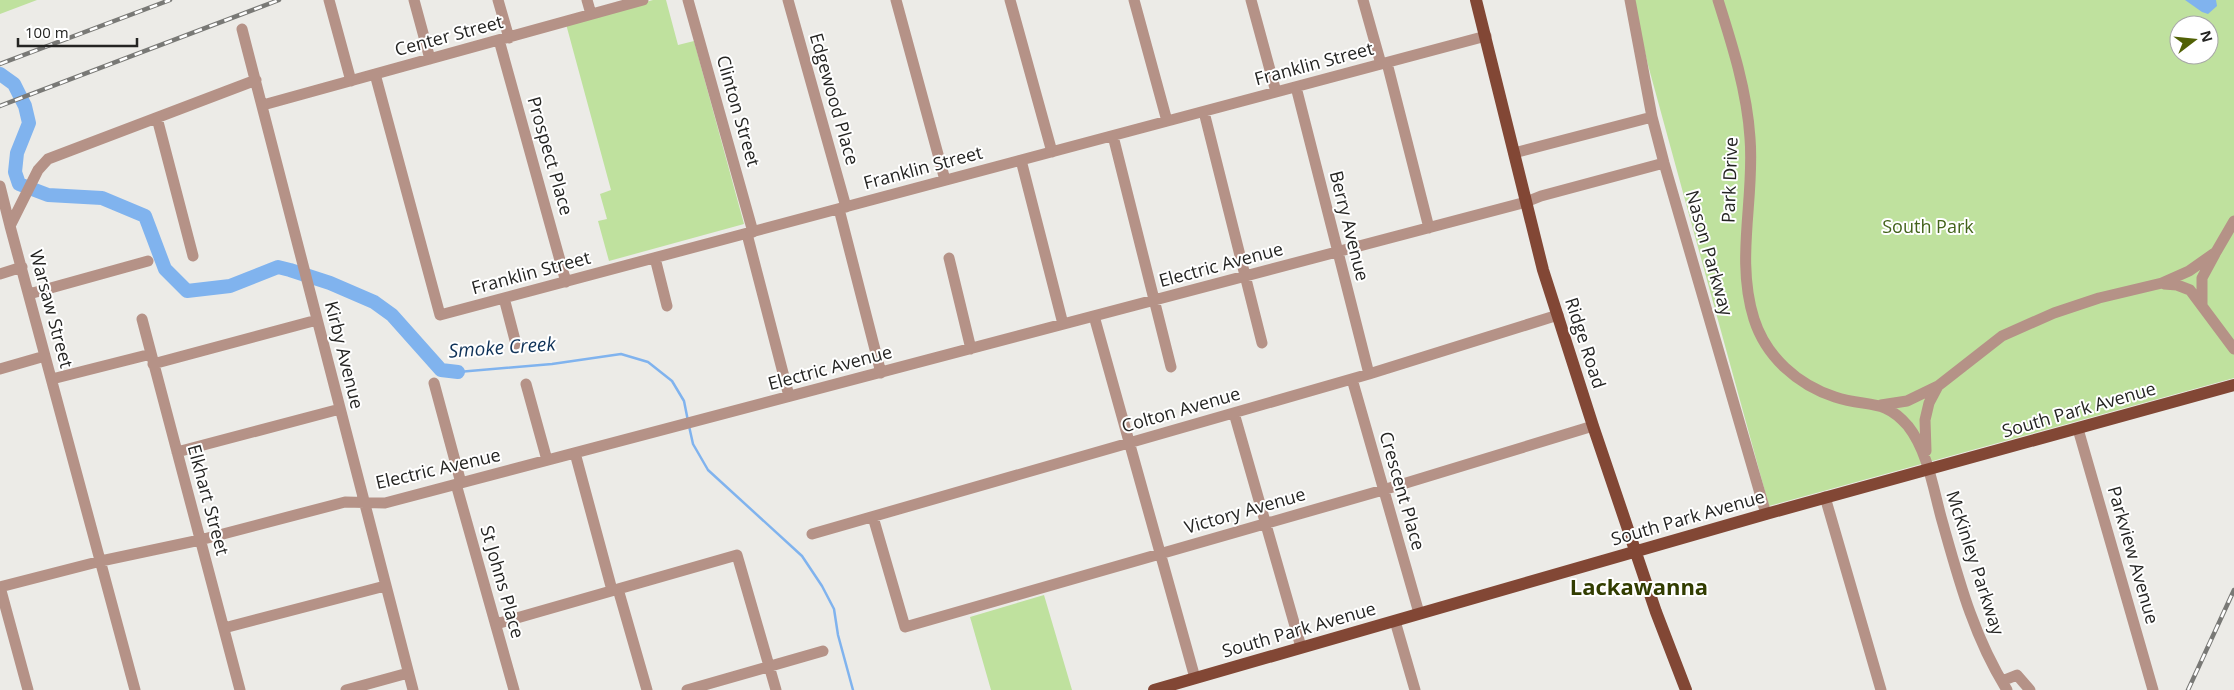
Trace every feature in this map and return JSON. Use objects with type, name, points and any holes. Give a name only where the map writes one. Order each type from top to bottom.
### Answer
[{"type":"main road","name":"Ridge Road","points":[[1476,0],[1543,270],[1593,426],[1686,690]]},
{"type":"main road","name":"South Park Avenue","points":[[1154,690],[1825,497],[2234,385]]},
{"type":"street","points":[[329,0],[351,81]]},
{"type":"street","points":[[414,0],[430,59]]},
{"type":"street","name":"Prospect Place","points":[[498,0],[504,39],[566,282]]},
{"type":"street","points":[[587,0],[591,14]]},
{"type":"street","name":"Center Street","points":[[263,105],[643,0]]},
{"type":"street","name":"Clinton Street","points":[[688,0],[750,233],[789,396]]},
{"type":"street","name":"Edgewood Place","points":[[788,0],[843,208],[881,373]]},
{"type":"street","points":[[896,0],[945,180]]},
{"type":"street","points":[[1010,0],[1052,152]]},
{"type":"street","points":[[1134,0],[1167,122]]},
{"type":"street","points":[[1251,0],[1276,92]]},
{"type":"street","points":[[1363,0],[1384,64],[1429,228]]},
{"type":"street","name":"Nason Parkway","points":[[1630,0],[1652,117],[1664,163],[1766,514]]},
{"type":"street","name":"Park Drive","points":[[1718,0],[1742,85],[1751,139],[1745,250],[1747,284],[1753,318],[1759,334],[1778,362],[1796,378],[1834,397],[1865,404],[1881,405],[1907,402],[1938,386],[2008,334],[2054,313],[2081,304],[2162,284],[2189,271],[2216,252]]},
{"type":"street","name":"Kirby Avenue","points":[[242,29],[413,690]]},
{"type":"street","name":"Franklin Street","points":[[375,74],[440,315],[1486,36]]},
{"type":"street","points":[[10,226],[24,197],[48,159],[256,80]]},
{"type":"street","name":"Berry Avenue","points":[[1296,87],[1369,374]]},
{"type":"street","points":[[1204,112],[1262,343]]},
{"type":"street","points":[[1514,153],[1652,117]]},
{"type":"street","points":[[157,118],[193,256]]},
{"type":"street","points":[[1113,136],[1171,368]]},
{"type":"street","points":[[1021,160],[1063,324]]},
{"type":"street","name":"Electric Avenue","points":[[0,587],[200,540],[345,502],[385,503],[1429,228],[1664,163]]},
{"type":"street","name":"Warsaw Street","points":[[0,186],[135,690]]},
{"type":"street","name":"Park Drive","points":[[2202,304],[2202,278],[2234,220]]},
{"type":"street","points":[[655,258],[667,306]]},
{"type":"street","points":[[949,258],[971,349]]},
{"type":"street","points":[[29,294],[148,261]]},
{"type":"street","points":[[0,274],[22,267]]},
{"type":"street","name":"Park Drive","points":[[2162,284],[2177,285],[2190,290],[2234,349]]},
{"type":"street","points":[[504,298],[516,344]]},
{"type":"street","name":"Colton Avenue","points":[[812,534],[1352,379],[1558,315]]},
{"type":"street","points":[[1094,316],[1195,678]]},
{"type":"street","name":"Elkhart Street","points":[[142,318],[240,690]]},
{"type":"street","points":[[52,380],[152,359],[318,320]]},
{"type":"street","points":[[0,369],[45,356]]},
{"type":"street","name":"Crescent Place","points":[[1352,379],[1419,613]]},
{"type":"street","name":"St Johns Place","points":[[434,383],[458,484],[514,690]]},
{"type":"street","points":[[526,384],[546,460]]},
{"type":"street","name":"Park Drive","points":[[1928,470],[1924,438],[1925,420],[1929,403],[1938,386]]},
{"type":"street","name":"Park Drive","points":[[1881,405],[1899,416],[1910,428],[1928,470]]},
{"type":"street","points":[[177,452],[340,409]]},
{"type":"street","points":[[1234,413],[1301,647]]},
{"type":"street","name":"Victory Avenue","points":[[872,517],[905,627],[1383,490],[1593,426]]},
{"type":"street","name":"Parkview Avenue","points":[[2078,429],[2153,690]]},
{"type":"street","points":[[575,453],[647,690]]},
{"type":"street","name":"McKinley Parkway","points":[[1928,470],[1973,623],[1988,657],[2004,686]]},
{"type":"street","points":[[1825,497],[1881,690]]},
{"type":"street","points":[[496,624],[737,555],[776,690]]},
{"type":"street","points":[[224,628],[385,586]]},
{"type":"street","points":[[0,587],[28,690]]},
{"type":"street","points":[[1395,620],[1415,690]]},
{"type":"street","points":[[687,690],[823,651]]},
{"type":"street","points":[[346,690],[408,673]]},
{"type":"street","points":[[2004,686],[2016,675],[2030,690]]},
{"type":"green space","points":[[0,0],[37,0],[0,14]]},
{"type":"green space","points":[[653,0],[666,0],[678,45],[694,41],[744,224],[609,261],[598,221],[607,219],[600,194],[611,190],[566,24]]},
{"type":"green space","name":"South Park","points":[[1633,0],[2234,0],[2234,378],[1769,506],[1648,65]]},
{"type":"green space","points":[[1044,595],[1072,690],[991,690],[970,617]]},
{"type":"water","points":[[2185,0],[2216,0],[2217,6],[2208,14]]},
{"type":"waterway","name":"Smoke Creek","points":[[0,74],[14,84],[25,106],[29,123],[17,153],[15,172],[19,184],[48,195],[102,198],[145,216],[165,269],[187,291],[230,286],[278,267],[290,270],[330,283],[374,302],[392,315],[441,370],[458,372]]},
{"type":"waterway","name":"Smoke Creek","points":[[458,372],[552,364],[621,354],[648,362],[672,381],[684,401],[688,421]]},
{"type":"waterway","name":"Smoke Creek","points":[[689,426],[693,444],[708,470],[802,556],[822,586],[834,609],[838,635],[853,690]]},
{"type":"railway","points":[[0,64],[170,0]]},
{"type":"railway","points":[[0,106],[279,0]]},
{"type":"railway","points":[[2188,690],[2234,590]]},
{"type":"district","name":"Lackawanna","points":[[1639,587]]}]
